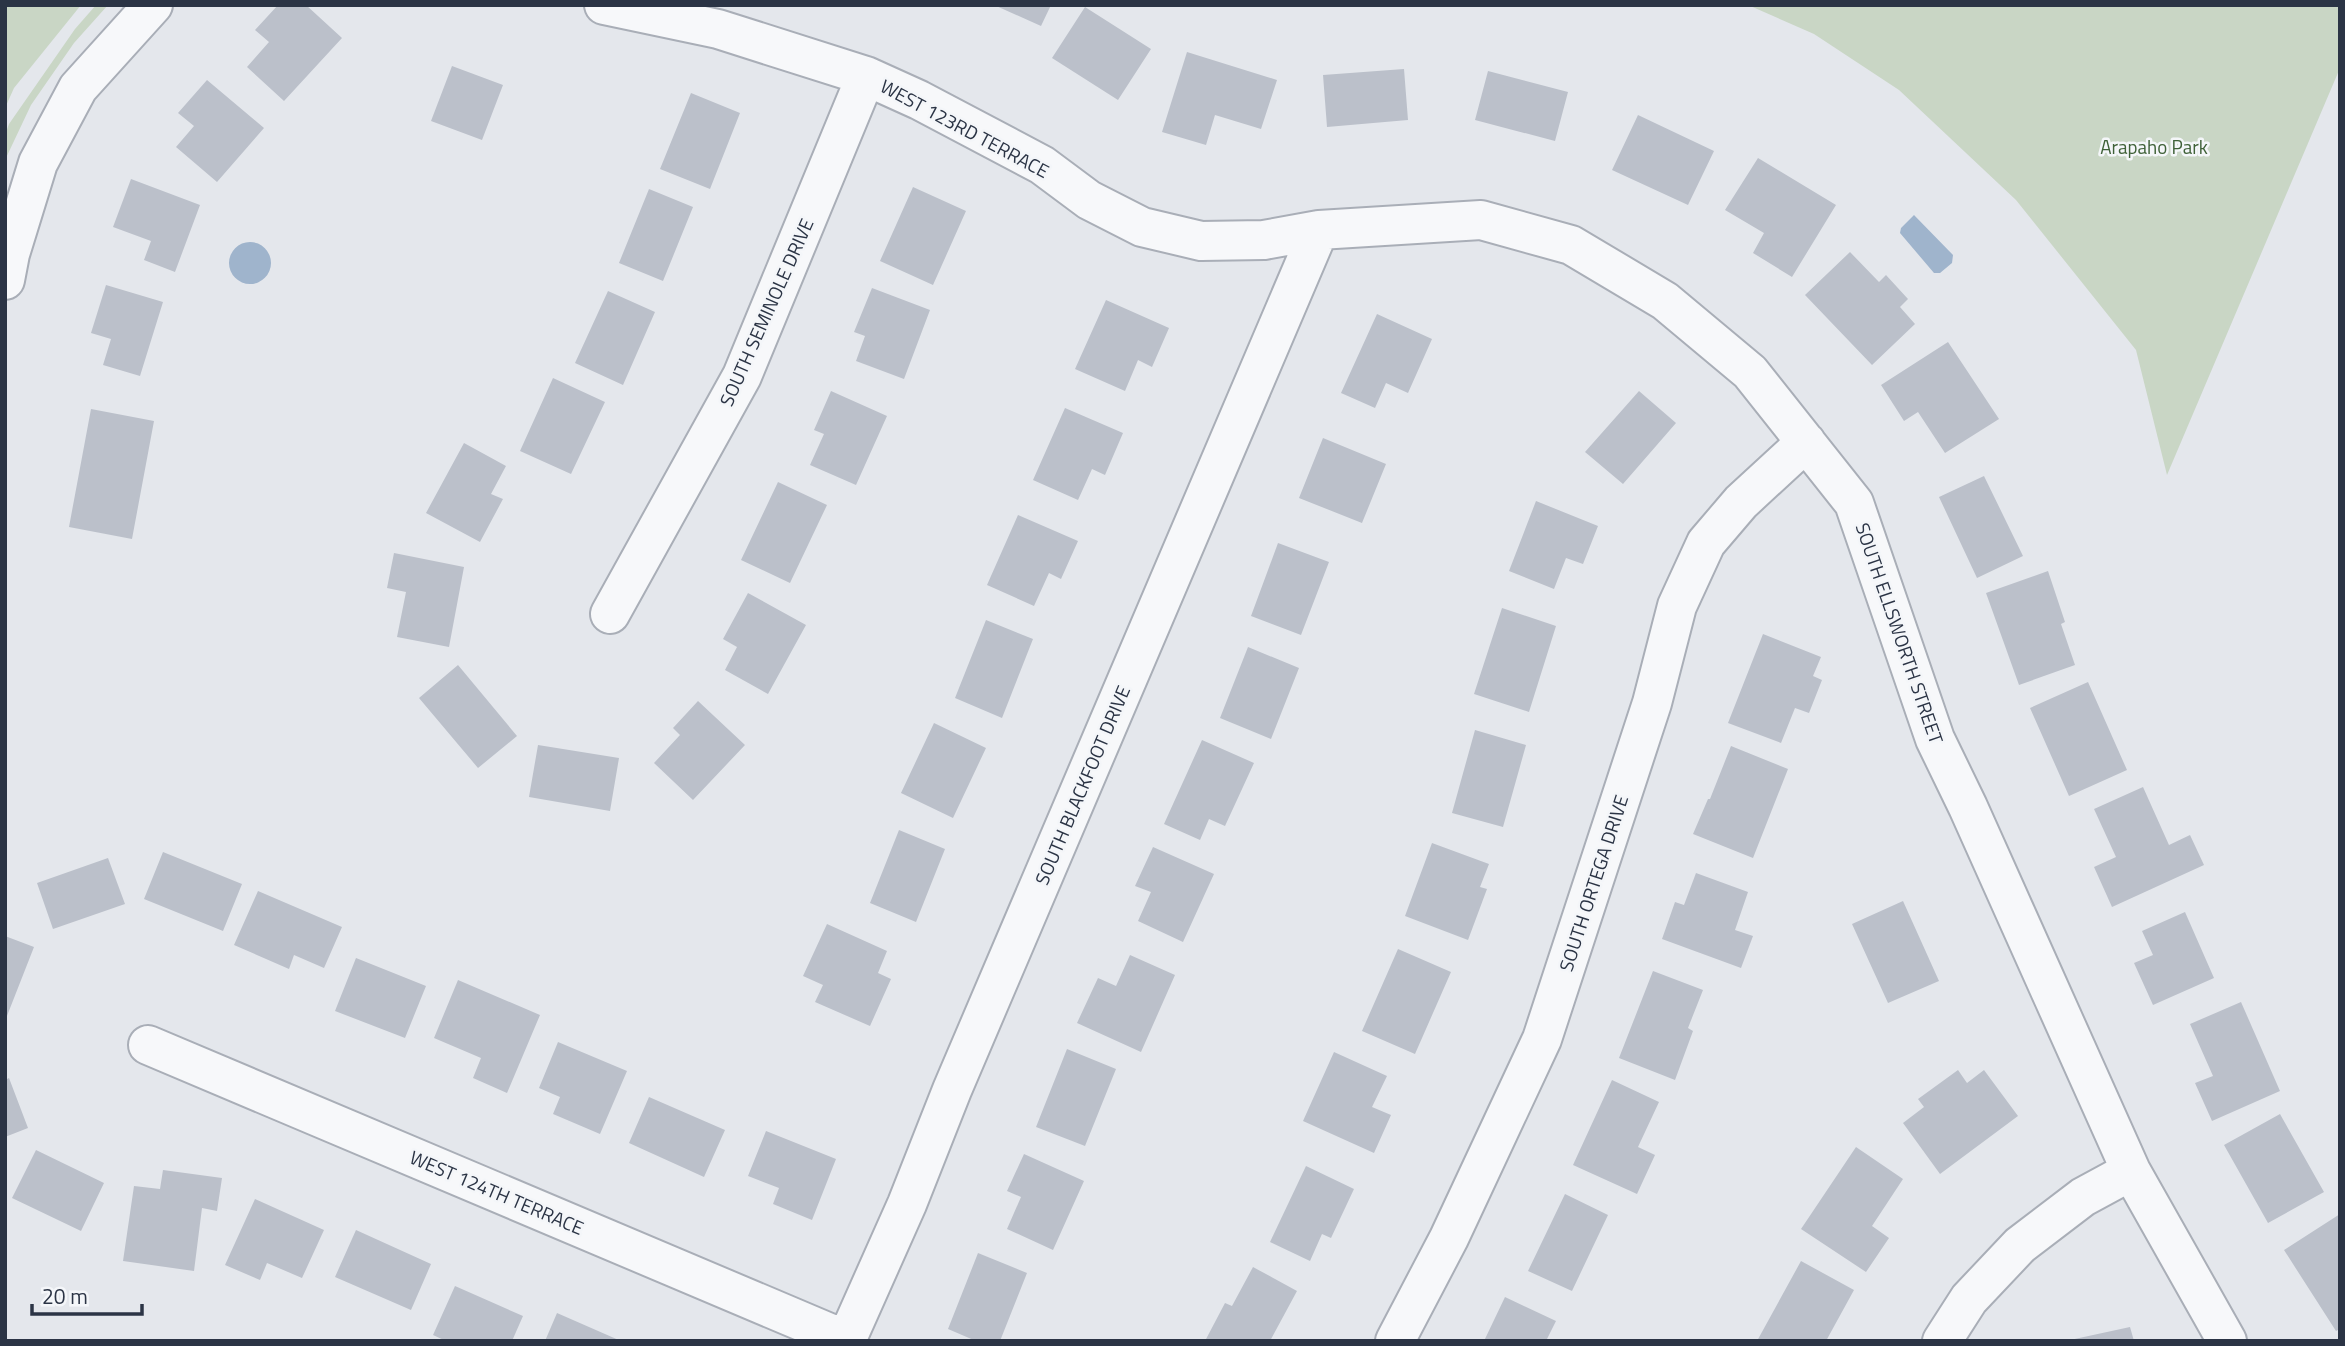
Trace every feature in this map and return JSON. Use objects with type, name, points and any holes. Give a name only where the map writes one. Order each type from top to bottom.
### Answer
[{"type":"street","points":[[5,280],[37,163],[78,88],[153,5]]},
{"type":"street","name":"WEST 123RD TERRACE","points":[[604,5],[718,29],[866,76],[919,100],[1042,165],[1089,200],[1142,228],[1201,241],[1264,240],[1319,230]]},
{"type":"street","name":"SOUTH SEMINOLE DRIVE","points":[[610,614],[742,376],[866,76]]},
{"type":"street","name":"SOUTH ELLSWORTH STREET","points":[[1319,230],[1480,220],[1572,245],[1665,301],[1751,372],[1854,503],[1935,739],[2131,1171],[2227,1341]]},
{"type":"street","name":"SOUTH BLACKFOOT DRIVE","points":[[846,1340],[907,1204],[951,1090],[1319,230]]},
{"type":"street","name":"SOUTH ORTEGA DRIVE","points":[[1395,1341],[1449,1238],[1542,1039],[1652,703],[1677,606],[1706,543],[1741,502],[1805,442]]},
{"type":"street","name":"WEST 124TH TERRACE","points":[[148,1045],[846,1340]]},
{"type":"street","points":[[1942,1341],[1969,1299],[2020,1245],[2083,1197],[2131,1171]]},
{"type":"green space","points":[[5,5],[81,5],[14,88],[5,108]]},
{"type":"green space","points":[[96,5],[108,5],[74,43],[31,105],[5,160],[5,135],[9,124],[75,29]]},
{"type":"green space","name":"Arapaho Park","points":[[1748,5],[2340,5],[2340,68],[2167,475],[2136,350],[2016,200],[1899,90],[1814,34]]},
{"type":"water","points":[[1914,215],[1953,255],[1952,263],[1940,273],[1934,273],[1900,233],[1901,228]]},
{"type":"water","points":[[250,242],[265,248],[271,263],[265,278],[250,284],[235,278],[229,263],[235,248]]},
{"type":"building","points":[[278,5],[306,5],[342,38],[284,101],[247,67],[269,42],[255,30]]},
{"type":"building","points":[[994,5],[1051,5],[1041,26]]},
{"type":"building","points":[[1085,7],[1151,49],[1118,100],[1052,58]]},
{"type":"building","points":[[1187,52],[1277,80],[1261,129],[1215,115],[1206,145],[1162,132]]},
{"type":"building","points":[[452,66],[503,85],[482,140],[431,121]]},
{"type":"building","points":[[1404,69],[1408,120],[1327,127],[1323,75]]},
{"type":"building","points":[[1488,71],[1568,92],[1555,141],[1475,120]]},
{"type":"building","points":[[207,80],[264,128],[217,182],[176,147],[194,126],[178,113]]},
{"type":"building","points":[[691,93],[740,113],[710,189],[660,169]]},
{"type":"building","points":[[1638,115],[1714,151],[1688,205],[1612,170]]},
{"type":"building","points":[[1758,158],[1836,205],[1792,277],[1753,253],[1764,233],[1725,210]]},
{"type":"building","points":[[131,179],[200,205],[175,272],[144,260],[151,241],[113,227]]},
{"type":"building","points":[[913,187],[966,211],[933,285],[880,261]]},
{"type":"building","points":[[649,189],[693,207],[663,281],[619,263]]},
{"type":"building","points":[[1850,252],[1879,282],[1886,275],[1908,299],[1900,307],[1915,324],[1872,365],[1805,295]]},
{"type":"building","points":[[106,285],[163,302],[140,376],[103,365],[111,339],[91,333]]},
{"type":"building","points":[[872,288],[930,310],[904,379],[856,361],[865,336],[854,332]]},
{"type":"building","points":[[608,291],[655,312],[623,385],[575,363]]},
{"type":"building","points":[[1106,300],[1169,328],[1152,367],[1138,360],[1125,391],[1075,369]]},
{"type":"building","points":[[1377,314],[1432,339],[1408,393],[1386,383],[1375,408],[1341,393]]},
{"type":"building","points":[[1948,342],[1999,419],[1945,453],[1918,412],[1904,421],[1881,385]]},
{"type":"building","points":[[553,378],[605,402],[571,474],[520,451]]},
{"type":"building","points":[[831,391],[887,416],[856,485],[810,465],[824,434],[814,430]]},
{"type":"building","points":[[1639,391],[1676,423],[1623,484],[1585,452]]},
{"type":"building","points":[[1065,408],[1123,433],[1105,475],[1092,469],[1078,500],[1033,480]]},
{"type":"building","points":[[91,409],[154,421],[132,539],[69,527]]},
{"type":"building","points":[[1323,438],[1386,464],[1362,523],[1299,498]]},
{"type":"building","points":[[464,443],[506,466],[491,494],[503,499],[480,542],[426,513]]},
{"type":"building","points":[[1984,476],[2023,556],[1977,578],[1939,497]]},
{"type":"building","points":[[778,482],[827,505],[790,583],[741,560]]},
{"type":"building","points":[[1536,501],[1598,526],[1583,564],[1566,558],[1554,589],[1509,571]]},
{"type":"building","points":[[1018,515],[1078,541],[1061,579],[1049,573],[1034,606],[987,585]]},
{"type":"building","points":[[1278,543],[1329,562],[1301,635],[1251,616]]},
{"type":"building","points":[[394,553],[464,567],[449,647],[397,637],[406,592],[387,588]]},
{"type":"building","points":[[2048,571],[2065,622],[2061,624],[2075,665],[2019,685],[1986,593]]},
{"type":"building","points":[[748,593],[806,625],[768,694],[725,670],[737,647],[723,639]]},
{"type":"building","points":[[1502,608],[1556,626],[1529,712],[1474,694]]},
{"type":"building","points":[[986,620],[1033,639],[1002,718],[955,698]]},
{"type":"building","points":[[1763,634],[1821,657],[1813,676],[1822,680],[1809,713],[1795,708],[1781,743],[1728,723]]},
{"type":"building","points":[[1248,647],[1299,668],[1271,739],[1220,718]]},
{"type":"building","points":[[458,665],[517,736],[478,768],[419,698]]},
{"type":"building","points":[[2088,682],[2127,770],[2069,796],[2030,708]]},
{"type":"building","points":[[698,701],[745,745],[693,800],[654,763],[680,735],[673,728]]},
{"type":"building","points":[[934,723],[986,748],[953,818],[901,793]]},
{"type":"building","points":[[1475,730],[1526,745],[1503,827],[1452,813]]},
{"type":"building","points":[[1202,740],[1254,763],[1225,826],[1209,819],[1200,840],[1164,824]]},
{"type":"building","points":[[538,745],[619,758],[610,811],[529,797]]},
{"type":"building","points":[[1731,746],[1788,769],[1753,858],[1693,834]]},
{"type":"building","points":[[2143,787],[2169,845],[2190,835],[2204,865],[2112,907],[2094,867],[2116,857],[2094,809]]},
{"type":"building","points":[[899,830],[945,849],[916,922],[870,903]]},
{"type":"building","points":[[1432,843],[1489,864],[1480,887],[1487,889],[1468,940],[1405,916]]},
{"type":"building","points":[[1153,847],[1214,874],[1183,942],[1138,921],[1151,892],[1135,886]]},
{"type":"building","points":[[163,852],[242,884],[223,931],[144,899]]},
{"type":"building","points":[[108,858],[125,904],[53,929],[37,883]]},
{"type":"building","points":[[1696,873],[1748,892],[1735,930],[1753,936],[1741,968],[1662,939],[1675,902],[1684,905]]},
{"type":"building","points":[[258,891],[342,927],[324,968],[294,955],[289,969],[234,945]]},
{"type":"building","points":[[1903,901],[1939,981],[1888,1003],[1852,924]]},
{"type":"building","points":[[2185,912],[2214,978],[2153,1005],[2134,963],[2153,955],[2142,931]]},
{"type":"building","points":[[827,924],[887,951],[878,973],[891,979],[870,1026],[815,1002],[823,985],[803,976]]},
{"type":"building","points":[[5,936],[34,947],[5,1021]]},
{"type":"building","points":[[1398,949],[1451,972],[1415,1054],[1362,1031]]},
{"type":"building","points":[[1130,955],[1175,975],[1141,1052],[1077,1023],[1098,978],[1116,986]]},
{"type":"building","points":[[356,958],[426,986],[405,1038],[335,1011]]},
{"type":"building","points":[[1653,971],[1703,990],[1688,1028],[1693,1031],[1675,1080],[1619,1058]]},
{"type":"building","points":[[458,980],[540,1015],[507,1093],[473,1078],[481,1058],[434,1038]]},
{"type":"building","points":[[2241,1002],[2280,1091],[2212,1121],[2195,1083],[2213,1076],[2190,1024]]},
{"type":"building","points":[[558,1042],[627,1071],[600,1134],[553,1114],[560,1097],[539,1088]]},
{"type":"building","points":[[1067,1049],[1116,1069],[1085,1146],[1036,1127]]},
{"type":"building","points":[[1334,1052],[1387,1076],[1372,1107],[1391,1115],[1374,1153],[1303,1121]]},
{"type":"building","points":[[1958,1070],[1967,1083],[1984,1070],[2018,1116],[1940,1174],[1903,1123],[1924,1107],[1918,1099]]},
{"type":"building","points":[[9,1078],[28,1128],[5,1137],[5,1080]]},
{"type":"building","points":[[1612,1080],[1659,1102],[1638,1147],[1655,1155],[1637,1194],[1573,1165]]},
{"type":"building","points":[[649,1097],[725,1130],[704,1177],[629,1143]]},
{"type":"building","points":[[2280,1114],[2324,1192],[2268,1223],[2224,1145]]},
{"type":"building","points":[[766,1131],[836,1159],[812,1220],[773,1204],[779,1188],[748,1176]]},
{"type":"building","points":[[1856,1147],[1903,1179],[1872,1226],[1889,1238],[1866,1272],[1801,1229]]},
{"type":"building","points":[[36,1150],[104,1183],[81,1231],[12,1198]]},
{"type":"building","points":[[1024,1154],[1084,1181],[1053,1250],[1007,1229],[1021,1197],[1007,1191]]},
{"type":"building","points":[[1306,1166],[1354,1189],[1331,1238],[1322,1234],[1310,1261],[1270,1242]]},
{"type":"building","points":[[163,1170],[222,1178],[217,1211],[202,1208],[194,1271],[123,1261],[134,1186],[160,1189]]},
{"type":"building","points":[[1565,1194],[1608,1215],[1572,1291],[1528,1271]]},
{"type":"building","points":[[255,1199],[324,1230],[302,1278],[267,1263],[260,1280],[225,1265]]},
{"type":"building","points":[[2340,1214],[2340,1329],[2336,1331],[2284,1250]]},
{"type":"building","points":[[356,1230],[431,1264],[411,1310],[335,1277]]},
{"type":"building","points":[[978,1253],[1027,1273],[1000,1341],[976,1341],[948,1329]]},
{"type":"building","points":[[1801,1261],[1854,1290],[1826,1341],[1757,1341]]},
{"type":"building","points":[[1253,1267],[1297,1291],[1270,1341],[1205,1341],[1225,1303],[1232,1306]]},
{"type":"building","points":[[455,1286],[523,1316],[512,1341],[446,1341],[433,1335]]},
{"type":"building","points":[[1505,1297],[1556,1321],[1546,1341],[1484,1341]]},
{"type":"building","points":[[557,1313],[621,1341],[545,1341]]},
{"type":"building","points":[[2130,1327],[2134,1341],[2070,1340]]}]
